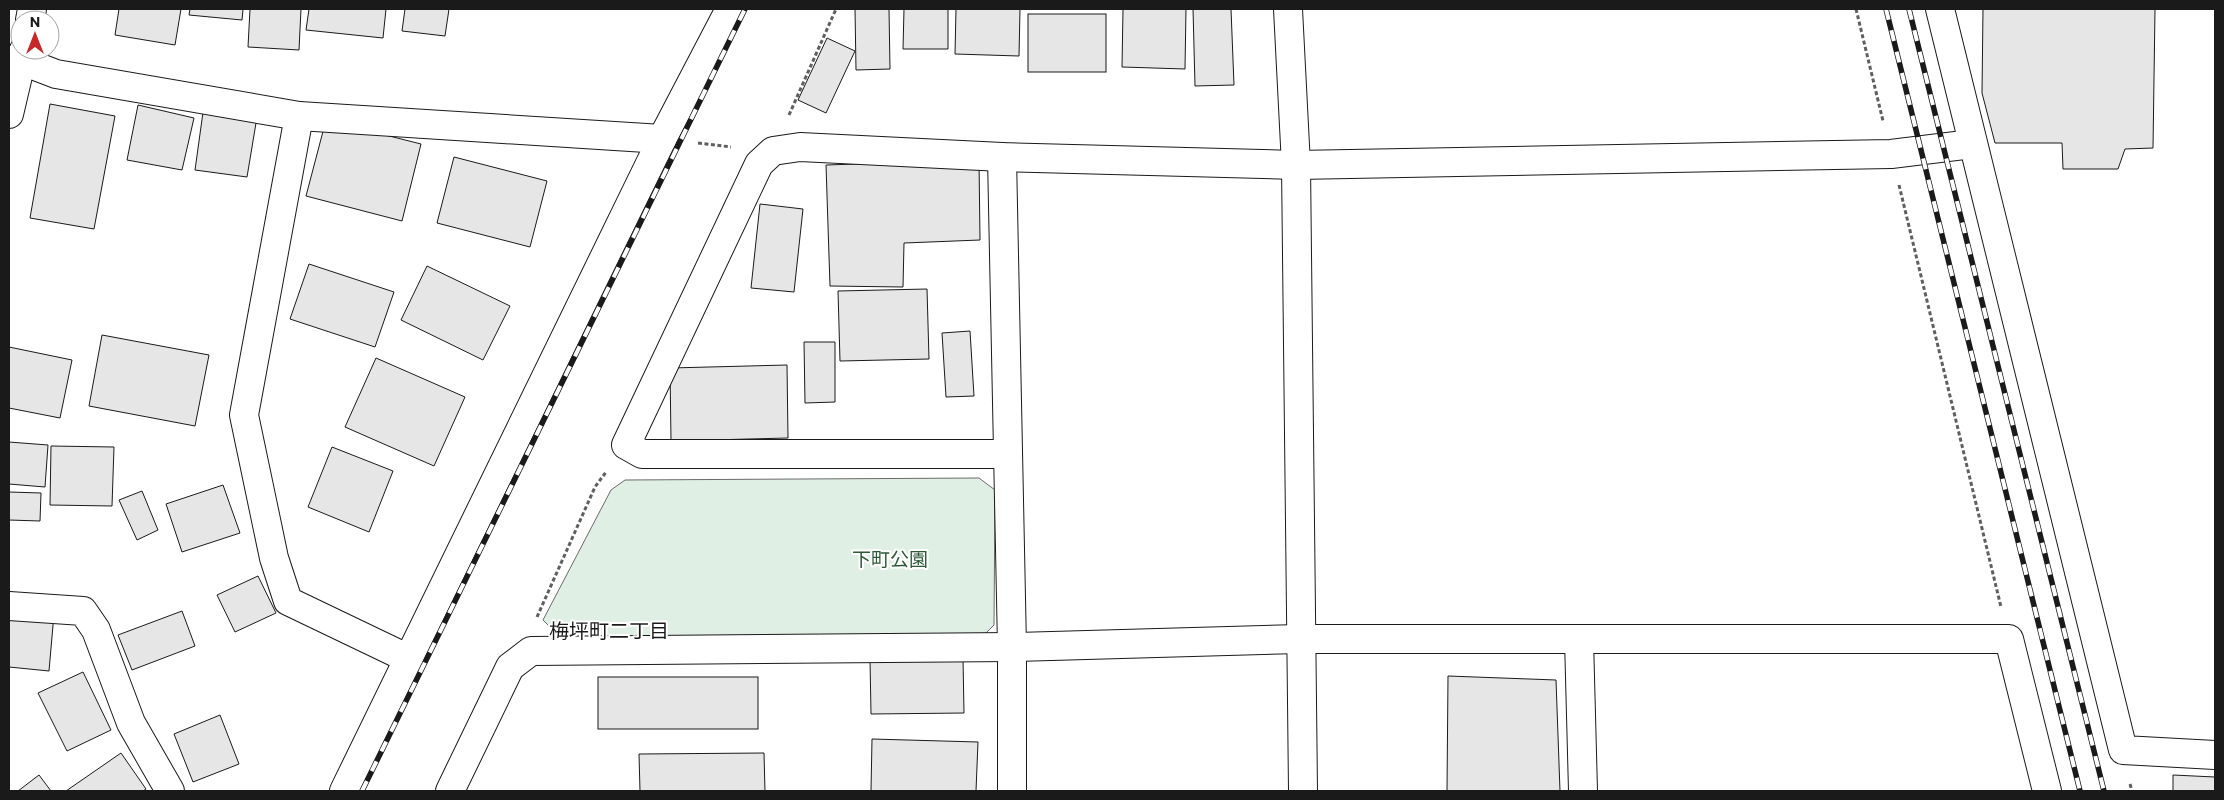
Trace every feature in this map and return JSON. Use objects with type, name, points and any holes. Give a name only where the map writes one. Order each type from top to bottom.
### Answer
[{"type":"street","points":[[344,791],[662,139],[730,9]]},
{"type":"street","points":[[1288,9],[1296,165],[1303,791]]},
{"type":"street","points":[[1940,9],[2123,750],[2215,755]]},
{"type":"street","points":[[9,114],[18,60]]},
{"type":"street","points":[[25,60],[56,74],[299,116],[662,139]]},
{"type":"street","points":[[299,116],[244,415],[274,558],[288,601],[409,659]]},
{"type":"street","points":[[1007,454],[642,454],[626,444],[759,164],[773,151],[800,147],[1002,157],[1296,165],[1891,154],[1972,144]]},
{"type":"street","points":[[1002,157],[1012,647],[1012,791]]},
{"type":"street","points":[[9,606],[83,611],[96,630],[130,723],[170,791]]},
{"type":"street","points":[[450,791],[510,667],[531,651],[1012,647],[1300,640],[2009,639],[2047,791]]},
{"type":"street","points":[[1578,640],[1583,791]]},
{"type":"path","points":[[662,139],[773,151],[836,9]]},
{"type":"path","points":[[1856,9],[2009,639]]},
{"type":"path","points":[[531,651],[529,633],[595,487],[626,444]]},
{"type":"green space","name":"下町公園","points":[[979,478],[995,490],[994,625],[983,636],[562,639],[543,620],[611,490],[625,480]]},
{"type":"building","points":[[119,9],[181,9],[175,45],[115,35]]},
{"type":"building","points":[[190,9],[243,9],[242,20],[189,15]]},
{"type":"building","points":[[250,9],[301,9],[299,50],[248,47]]},
{"type":"building","points":[[309,9],[386,9],[383,38],[306,30]]},
{"type":"building","points":[[405,9],[449,9],[445,36],[402,31]]},
{"type":"building","points":[[855,9],[889,9],[890,69],[856,70]]},
{"type":"building","points":[[904,9],[948,9],[948,49],[903,49]]},
{"type":"building","points":[[956,9],[1020,9],[1019,56],[955,54]]},
{"type":"building","points":[[1123,9],[1186,9],[1185,69],[1122,67]]},
{"type":"building","points":[[1193,9],[1231,9],[1234,85],[1195,86]]},
{"type":"building","points":[[1983,9],[2155,9],[2153,148],[2125,149],[2118,169],[2063,169],[2062,143],[1995,143],[1982,93]]},
{"type":"building","points":[[1028,14],[1106,14],[1106,72],[1028,72]]},
{"type":"building","points":[[827,38],[855,51],[826,113],[798,100]]},
{"type":"building","points":[[50,104],[115,116],[94,229],[30,218]]},
{"type":"building","points":[[138,105],[194,118],[182,170],[127,160]]},
{"type":"building","points":[[204,105],[258,111],[247,177],[195,170]]},
{"type":"building","points":[[326,120],[421,144],[402,221],[306,196]]},
{"type":"building","points":[[454,157],[547,181],[530,247],[437,223]]},
{"type":"building","points":[[979,160],[980,240],[904,243],[903,287],[830,286],[826,165]]},
{"type":"building","points":[[760,204],[803,209],[794,292],[751,288]]},
{"type":"building","points":[[309,264],[394,292],[375,347],[290,319]]},
{"type":"building","points":[[427,266],[510,306],[483,360],[401,320]]},
{"type":"building","points":[[927,289],[929,359],[840,361],[838,291]]},
{"type":"building","points":[[970,331],[974,396],[946,397],[942,333]]},
{"type":"building","points":[[102,335],[209,355],[195,426],[89,406]]},
{"type":"building","points":[[804,342],[835,342],[835,402],[805,403]]},
{"type":"building","points":[[9,347],[72,360],[60,418],[9,408]]},
{"type":"building","points":[[376,358],[465,397],[434,466],[345,427]]},
{"type":"building","points":[[787,365],[788,438],[671,441],[670,368]]},
{"type":"building","points":[[9,442],[48,445],[45,487],[9,484]]},
{"type":"building","points":[[51,446],[114,447],[112,506],[50,505]]},
{"type":"building","points":[[332,447],[393,471],[369,532],[308,507]]},
{"type":"building","points":[[223,485],[240,533],[182,552],[166,504]]},
{"type":"building","points":[[142,491],[158,530],[137,540],[119,500]]},
{"type":"building","points":[[9,492],[41,493],[40,521],[9,520]]},
{"type":"building","points":[[258,576],[276,613],[235,632],[217,595]]},
{"type":"building","points":[[9,611],[54,614],[49,671],[9,667]]},
{"type":"building","points":[[182,611],[195,646],[132,670],[118,635]]},
{"type":"building","points":[[963,658],[964,713],[871,714],[870,659]]},
{"type":"building","points":[[83,672],[111,730],[67,751],[38,693]]},
{"type":"building","points":[[1448,676],[1556,680],[1560,791],[1447,791]]},
{"type":"building","points":[[598,677],[758,677],[758,729],[598,729]]},
{"type":"building","points":[[220,715],[239,764],[193,782],[174,734]]},
{"type":"building","points":[[872,739],[978,742],[976,791],[871,791]]},
{"type":"building","points":[[121,753],[146,789],[143,791],[66,791]]},
{"type":"building","points":[[764,753],[765,791],[640,791],[639,754]]},
{"type":"building","points":[[39,775],[51,791],[18,791]]},
{"type":"building","points":[[2173,775],[2215,777],[2215,791],[2173,791]]},
{"type":"railway","points":[[362,791],[745,9]]},
{"type":"railway","points":[[1886,9],[2080,791]]},
{"type":"railway","points":[[1909,9],[2104,791]]},
{"type":"district","name":"梅坪町二丁目","points":[[609,630]]}]
